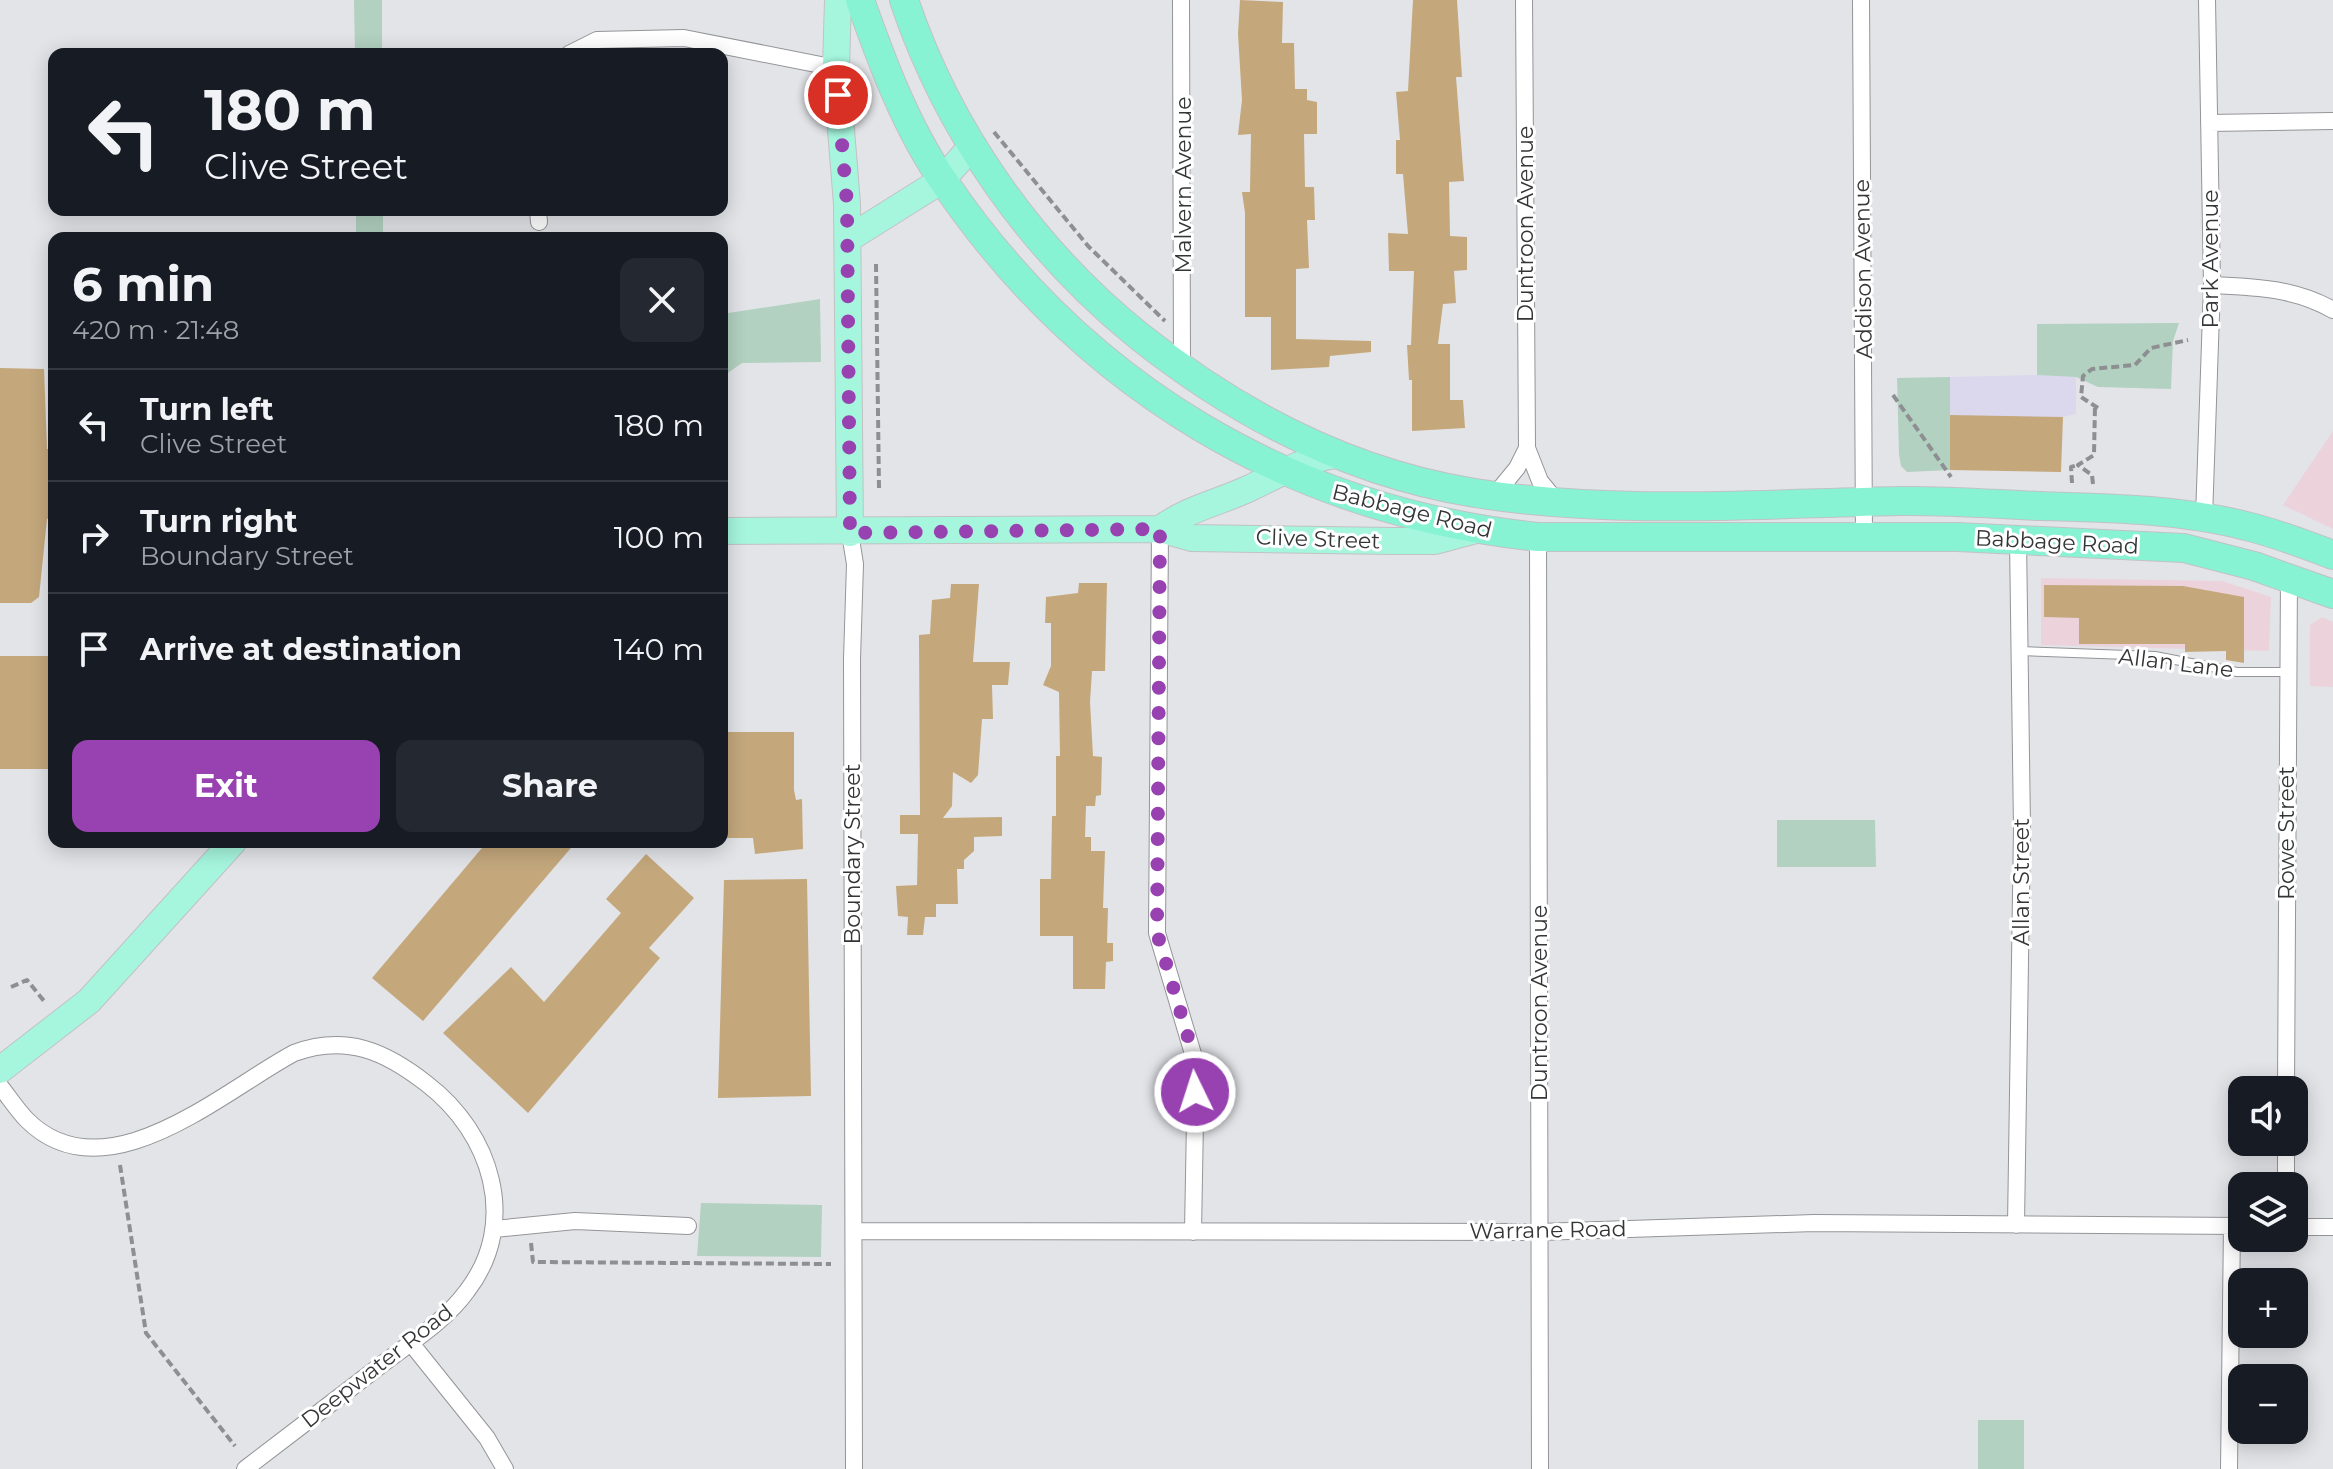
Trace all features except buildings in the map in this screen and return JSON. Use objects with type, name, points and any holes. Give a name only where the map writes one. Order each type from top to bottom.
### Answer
[{"type":"highway","name":"Babbage Road","points":[[860,0],[901,105],[942,180],[1002,260],[1041,303],[1087,344],[1183,415],[1279,471],[1395,511],[1476,530],[1538,537],[2018,539],[2184,548],[2289,576],[2333,594]]},
{"type":"highway","points":[[904,0],[932,69],[982,137]]},
{"type":"highway","name":"Babbage Road","points":[[982,137],[1005,196],[1072,276],[1110,312],[1182,370],[1235,404],[1336,455],[1423,481],[1494,496],[1604,505],[1865,502],[2071,506],[2204,518],[2244,525],[2333,555]]},
{"type":"main road","name":"Boundary Street","points":[[838,0],[836,68],[848,239],[850,533]]},
{"type":"main road","points":[[848,239],[942,180],[982,137]]},
{"type":"main road","points":[[1160,529],[1186,511],[1251,487],[1279,471],[1336,455]]},
{"type":"main road","name":"Clive Street","points":[[728,531],[850,533],[1160,529],[1192,538],[1435,541],[1476,530]]},
{"type":"main road","points":[[0,1070],[89,1001],[228,848]]},
{"type":"street","name":"Malvern Avenue","points":[[1181,0],[1182,370]]},
{"type":"street","name":"Duntroon Avenue","points":[[1524,0],[1527,448],[1540,481],[1557,502]]},
{"type":"street","name":"Addison Avenue","points":[[1861,0],[1864,539]]},
{"type":"street","name":"Park Avenue","points":[[2204,518],[2212,285],[2207,0]]},
{"type":"street","points":[[581,48],[597,40],[684,38],[836,68]]},
{"type":"street","points":[[2209,123],[2333,121]]},
{"type":"street","points":[[2212,285],[2272,288],[2313,299],[2333,310]]},
{"type":"street","points":[[1494,496],[1517,468],[1527,448]]},
{"type":"street","points":[[1160,529],[1157,933],[1196,1064],[1193,1232]]},
{"type":"street","name":"Boundary Street","points":[[850,533],[855,564],[852,659],[854,1469]]},
{"type":"street","name":"Duntroon Avenue","points":[[1538,537],[1540,1469]]},
{"type":"street","name":"Allan Street","points":[[2016,1225],[2022,828],[2017,651],[2018,539]]},
{"type":"street","name":"Rowe Street","points":[[2286,1076],[2286,672],[2289,576]]},
{"type":"street","name":"Deepwater Road","points":[[0,1086],[28,1121],[49,1135],[72,1144],[100,1148],[124,1145],[159,1133],[294,1053],[333,1044],[369,1048],[403,1065],[462,1117],[488,1165],[494,1188],[494,1229],[487,1255],[469,1290],[410,1342],[245,1469]]},
{"type":"street","points":[[494,1229],[575,1221],[688,1226]]},
{"type":"street","name":"Warrane Road","points":[[854,1231],[1539,1232],[1814,1223],[2228,1226]]},
{"type":"street","points":[[2308,1227],[2333,1227]]},
{"type":"street","points":[[2229,1469],[2236,1252]]},
{"type":"street","points":[[410,1342],[487,1438],[505,1469]]},
{"type":"lane","name":"Allan Lane","points":[[2017,651],[2155,656],[2237,672],[2286,672]]},
{"type":"path","points":[[982,137],[1167,323]]},
{"type":"path","points":[[876,264],[879,488]]},
{"type":"path","points":[[2071,480],[2071,467],[2094,455],[2096,406],[2081,397],[2083,376],[2092,369],[2135,365],[2151,348],[2188,340]]},
{"type":"path","points":[[1893,395],[1952,479]]},
{"type":"path","points":[[2078,465],[2092,475],[2093,484]]},
{"type":"path","points":[[11,987],[27,980],[44,1001]]},
{"type":"path","points":[[120,1165],[146,1333],[235,1446]]},
{"type":"path","points":[[533,1262],[831,1264]]},
{"type":"shaded area","points":[[1950,377],[2076,377],[2076,414],[2063,417],[2043,444],[1950,443]]},
{"type":"shaded area","points":[[2333,431],[2333,529],[2283,505]]},
{"type":"shaded area","points":[[2041,578],[2222,581],[2271,597],[2269,651],[2041,645]]},
{"type":"shaded area","points":[[2322,617],[2333,622],[2333,687],[2310,686],[2310,625]]},
{"type":"green space","points":[[354,0],[382,0],[382,48],[355,48]]},
{"type":"green space","points":[[356,216],[383,216],[383,232],[356,232]]},
{"type":"green space","points":[[820,299],[821,362],[742,363],[728,373],[728,313]]},
{"type":"green space","points":[[2179,323],[2173,341],[2171,389],[2098,387],[2076,377],[2037,375],[2037,324]]},
{"type":"green space","points":[[1950,377],[1950,470],[1907,472],[1901,466],[1899,454],[1897,378]]},
{"type":"green space","points":[[1777,820],[1875,820],[1876,867],[1777,867]]},
{"type":"green space","points":[[701,1203],[822,1205],[821,1257],[697,1256]]},
{"type":"green space","points":[[1978,1420],[2024,1420],[2024,1469],[1978,1469]]},
{"type":"route","points":[[838,95],[847,204],[850,533],[1160,529],[1157,933],[1196,1064],[1195,1092]]}]
